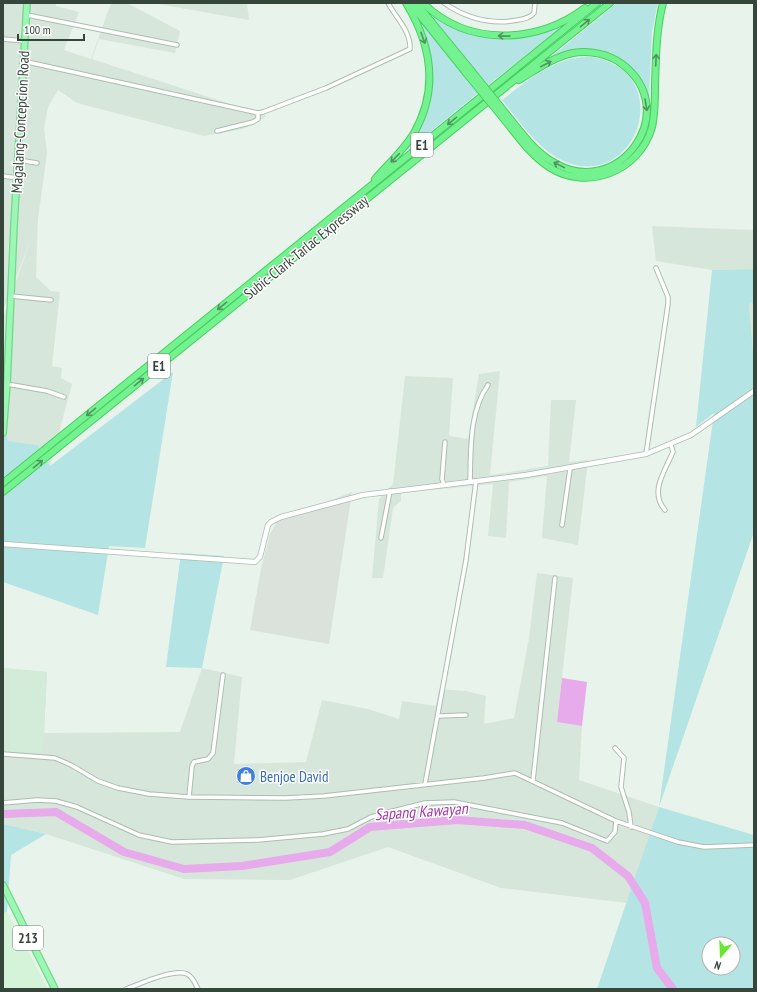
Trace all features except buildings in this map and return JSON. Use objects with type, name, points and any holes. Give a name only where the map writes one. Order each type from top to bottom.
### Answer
[{"type":"highway","points":[[361,194],[400,152],[414,132],[424,109],[429,87],[429,61],[425,41],[416,20],[406,3]]},
{"type":"highway","points":[[410,3],[468,71],[535,155],[549,167],[561,173],[575,177],[588,178],[613,172],[626,166],[643,147],[652,127],[657,32],[663,3]]},
{"type":"highway","points":[[416,3],[468,71]]},
{"type":"highway","points":[[423,3],[435,13],[459,26],[485,35],[512,36],[532,33],[552,26],[580,11],[591,3]]},
{"type":"highway","name":"Subic-Clark-Tarlac Expressway","points":[[6,481],[597,3]]},
{"type":"highway","name":"Subic-Clark-Tarlac Expressway","points":[[5,490],[610,3]]},
{"type":"highway","points":[[500,91],[555,59],[572,53],[585,52],[600,54],[616,59],[629,69],[638,81],[647,106],[645,128],[634,149],[615,164],[594,171],[584,172],[563,168],[546,158],[505,116]]},
{"type":"main road","name":"Magalang-Concepcion Road","points":[[3,434],[7,384],[27,3]]},
{"type":"main road","name":"213","points":[[3,885],[55,989]]},
{"type":"street","points":[[23,61],[258,113],[326,88],[410,49],[411,41],[388,3]]},
{"type":"street","points":[[444,3],[466,15],[487,22],[530,17],[534,13],[535,3]]},
{"type":"street","points":[[27,15],[177,45]]},
{"type":"street","points":[[3,39],[25,41]]},
{"type":"street","points":[[217,131],[253,122],[258,119],[258,113]]},
{"type":"street","points":[[18,160],[37,163]]},
{"type":"street","points":[[3,176],[18,178]]},
{"type":"street","points":[[646,454],[668,304],[668,298],[656,268]]},
{"type":"street","points":[[11,296],[51,300]]},
{"type":"street","points":[[7,384],[47,391],[64,397]]},
{"type":"street","points":[[470,482],[475,412],[479,399],[488,385]]},
{"type":"street","points":[[3,544],[255,562],[260,557],[268,526],[272,521],[343,500],[390,491],[570,469],[646,454],[671,445],[699,430],[754,391]]},
{"type":"street","points":[[444,485],[442,479],[445,442]]},
{"type":"street","points":[[665,510],[660,504],[658,493],[660,480],[673,452],[671,445]]},
{"type":"street","points":[[562,525],[570,469]]},
{"type":"street","points":[[425,784],[466,560],[476,481]]},
{"type":"street","points":[[380,538],[390,491]]},
{"type":"street","points":[[532,780],[555,578]]},
{"type":"street","points":[[189,797],[192,766],[194,762],[208,759],[213,753],[223,675]]},
{"type":"street","points":[[438,716],[466,715]]},
{"type":"street","points":[[615,748],[624,758],[621,787],[629,812],[631,827]]},
{"type":"street","points":[[3,754],[55,758],[71,765],[98,781],[118,788],[149,794],[189,797],[324,796],[484,778],[510,773],[519,774],[631,827],[689,845],[724,847],[754,845]]},
{"type":"street","points":[[3,803],[56,800],[77,806],[139,835],[172,842],[258,840],[322,834],[348,829],[371,817],[425,803],[454,802],[562,823],[607,841],[615,832],[616,820]]},
{"type":"street","points":[[126,989],[176,972],[193,978],[198,989]]},
{"type":"shaded area","points":[[3,3],[56,3],[56,6],[79,12],[64,50],[91,59],[111,3],[127,3],[180,31],[175,53],[99,39],[92,59],[267,116],[243,129],[204,136],[77,103],[58,90],[48,107],[44,128],[47,153],[38,219],[36,277],[51,291],[60,292],[52,366],[62,368],[61,378],[72,384],[50,466],[38,445],[8,441],[3,422],[3,318],[31,239],[3,311]]},
{"type":"shaded area","points":[[152,3],[247,3],[249,20]]},
{"type":"shaded area","points":[[617,3],[658,3],[652,31],[649,99],[639,78],[624,61],[615,55],[593,49],[580,49],[551,57]]},
{"type":"shaded area","points":[[434,15],[464,31],[479,36],[495,38],[510,39],[526,37],[559,27],[559,29],[488,85],[432,18]]},
{"type":"shaded area","points":[[423,25],[478,93],[408,150],[407,149],[419,129],[427,107],[432,84],[432,60],[423,32]]},
{"type":"shaded area","points":[[579,57],[592,57],[619,68],[635,86],[640,108],[637,130],[625,149],[607,163],[583,166],[556,157],[548,152],[527,131],[502,100],[533,77],[555,64]]},
{"type":"shaded area","points":[[652,226],[754,230],[754,269],[712,270],[656,261]]},
{"type":"shaded area","points":[[754,269],[754,303],[749,304],[754,362],[754,532],[659,807],[714,413],[696,427],[712,270]]},
{"type":"shaded area","points":[[754,303],[754,362],[749,304]]},
{"type":"shaded area","points":[[500,371],[490,475],[548,466],[551,400],[576,400],[569,462],[588,460],[578,545],[542,538],[547,476],[509,482],[506,538],[488,536],[493,484],[401,493],[401,501],[393,508],[383,578],[372,578],[379,499],[393,484],[405,376],[453,378],[449,436],[468,439],[479,374]]},
{"type":"shaded area","points":[[173,372],[145,548],[109,546],[98,615],[3,582],[3,422],[8,441],[38,445],[50,466]]},
{"type":"shaded area","points":[[352,492],[329,644],[250,630],[261,569],[270,534],[277,522]]},
{"type":"shaded area","points":[[181,553],[224,556],[202,668],[166,667]]},
{"type":"shaded area","points":[[537,573],[573,578],[557,722],[582,726],[579,780],[659,807],[627,903],[501,888],[388,847],[290,880],[184,879],[46,834],[3,824],[3,668],[47,672],[44,733],[180,732],[202,668],[242,677],[234,764],[306,762],[322,700],[368,709],[399,719],[402,701],[436,706],[439,689],[466,691],[486,696],[484,724],[514,718],[529,638]]},
{"type":"shaded area","points":[[3,668],[47,672],[43,753],[3,751]]},
{"type":"shaded area","points":[[562,678],[587,682],[582,726],[557,722]]},
{"type":"shaded area","points":[[659,807],[754,835],[754,989],[597,989]]},
{"type":"shaded area","points":[[3,824],[46,834],[11,855],[7,912],[3,913]]},
{"type":"shaded area","points":[[7,912],[48,989],[3,989],[3,913]]},
{"type":"waterway","name":"Sapang Kawayan","points":[[3,814],[56,812],[124,852],[184,869],[242,866],[330,852],[370,827],[457,820],[525,825],[592,848],[628,876],[645,903],[657,968],[673,989]]},
{"type":"place","name":"Benjoe David","points":[[246,776]]}]
